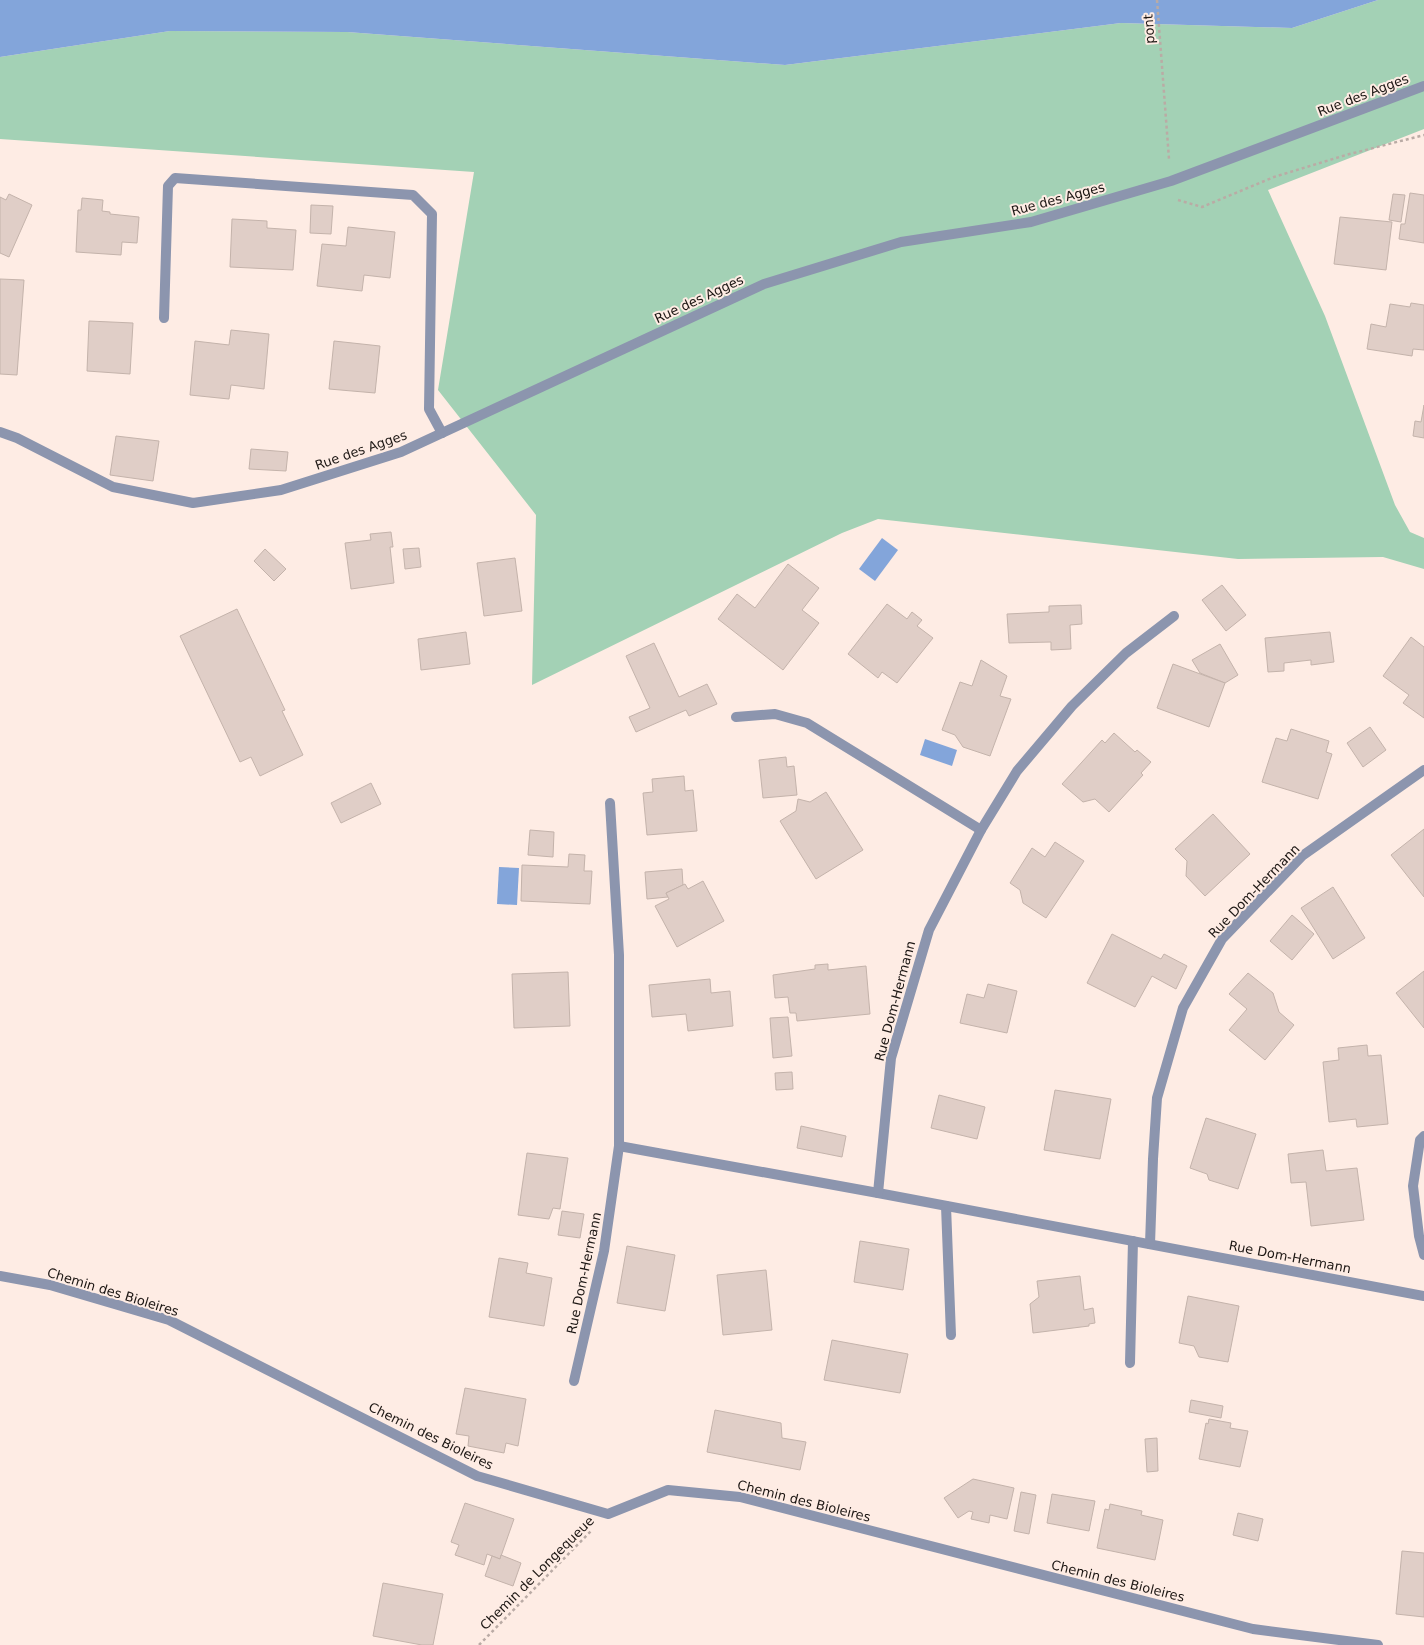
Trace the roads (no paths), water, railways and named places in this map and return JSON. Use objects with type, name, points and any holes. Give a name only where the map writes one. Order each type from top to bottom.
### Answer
[{"type":"street","name":"Rue des Agges","points":[[0,432],[17,438],[113,487],[193,503],[281,490],[401,452],[764,284],[901,242],[1031,222],[1171,181],[1424,86]]},
{"type":"street","points":[[164,318],[168,186],[175,178],[413,195],[432,214],[429,409],[442,433]]},
{"type":"street","name":"Rue Dom-Hermann","points":[[878,1193],[891,1058],[929,930],[981,830],[1018,771],[1072,706],[1126,653],[1174,616]]},
{"type":"street","points":[[736,717],[775,714],[807,723],[981,830]]},
{"type":"street","name":"Rue Dom-Hermann","points":[[1150,1244],[1157,1098],[1183,1008],[1222,939],[1302,856],[1424,770]]},
{"type":"street","name":"Rue Dom-Hermann","points":[[574,1381],[604,1251],[620,1146],[619,955],[610,803]]},
{"type":"street","points":[[1424,1136],[1420,1140],[1413,1186],[1419,1236],[1424,1255]]},
{"type":"street","name":"Rue Dom-Hermann","points":[[620,1146],[1424,1296]]},
{"type":"street","points":[[946,1206],[951,1335]]},
{"type":"street","points":[[1130,1363],[1133,1241]]},
{"type":"street","name":"Chemin des Bioleires","points":[[0,1276],[50,1285],[169,1320],[477,1476],[608,1514],[668,1490],[740,1497],[1253,1629],[1378,1645]]},
{"type":"water","points":[[0,0],[1378,0],[1292,28],[1121,23],[785,65],[347,32],[170,31],[0,57]]},
{"type":"water","points":[[882,538],[898,550],[875,581],[859,569]]},
{"type":"water","points":[[925,739],[957,750],[952,766],[920,755]]},
{"type":"water","points":[[499,867],[519,868],[517,905],[497,904]]}]
